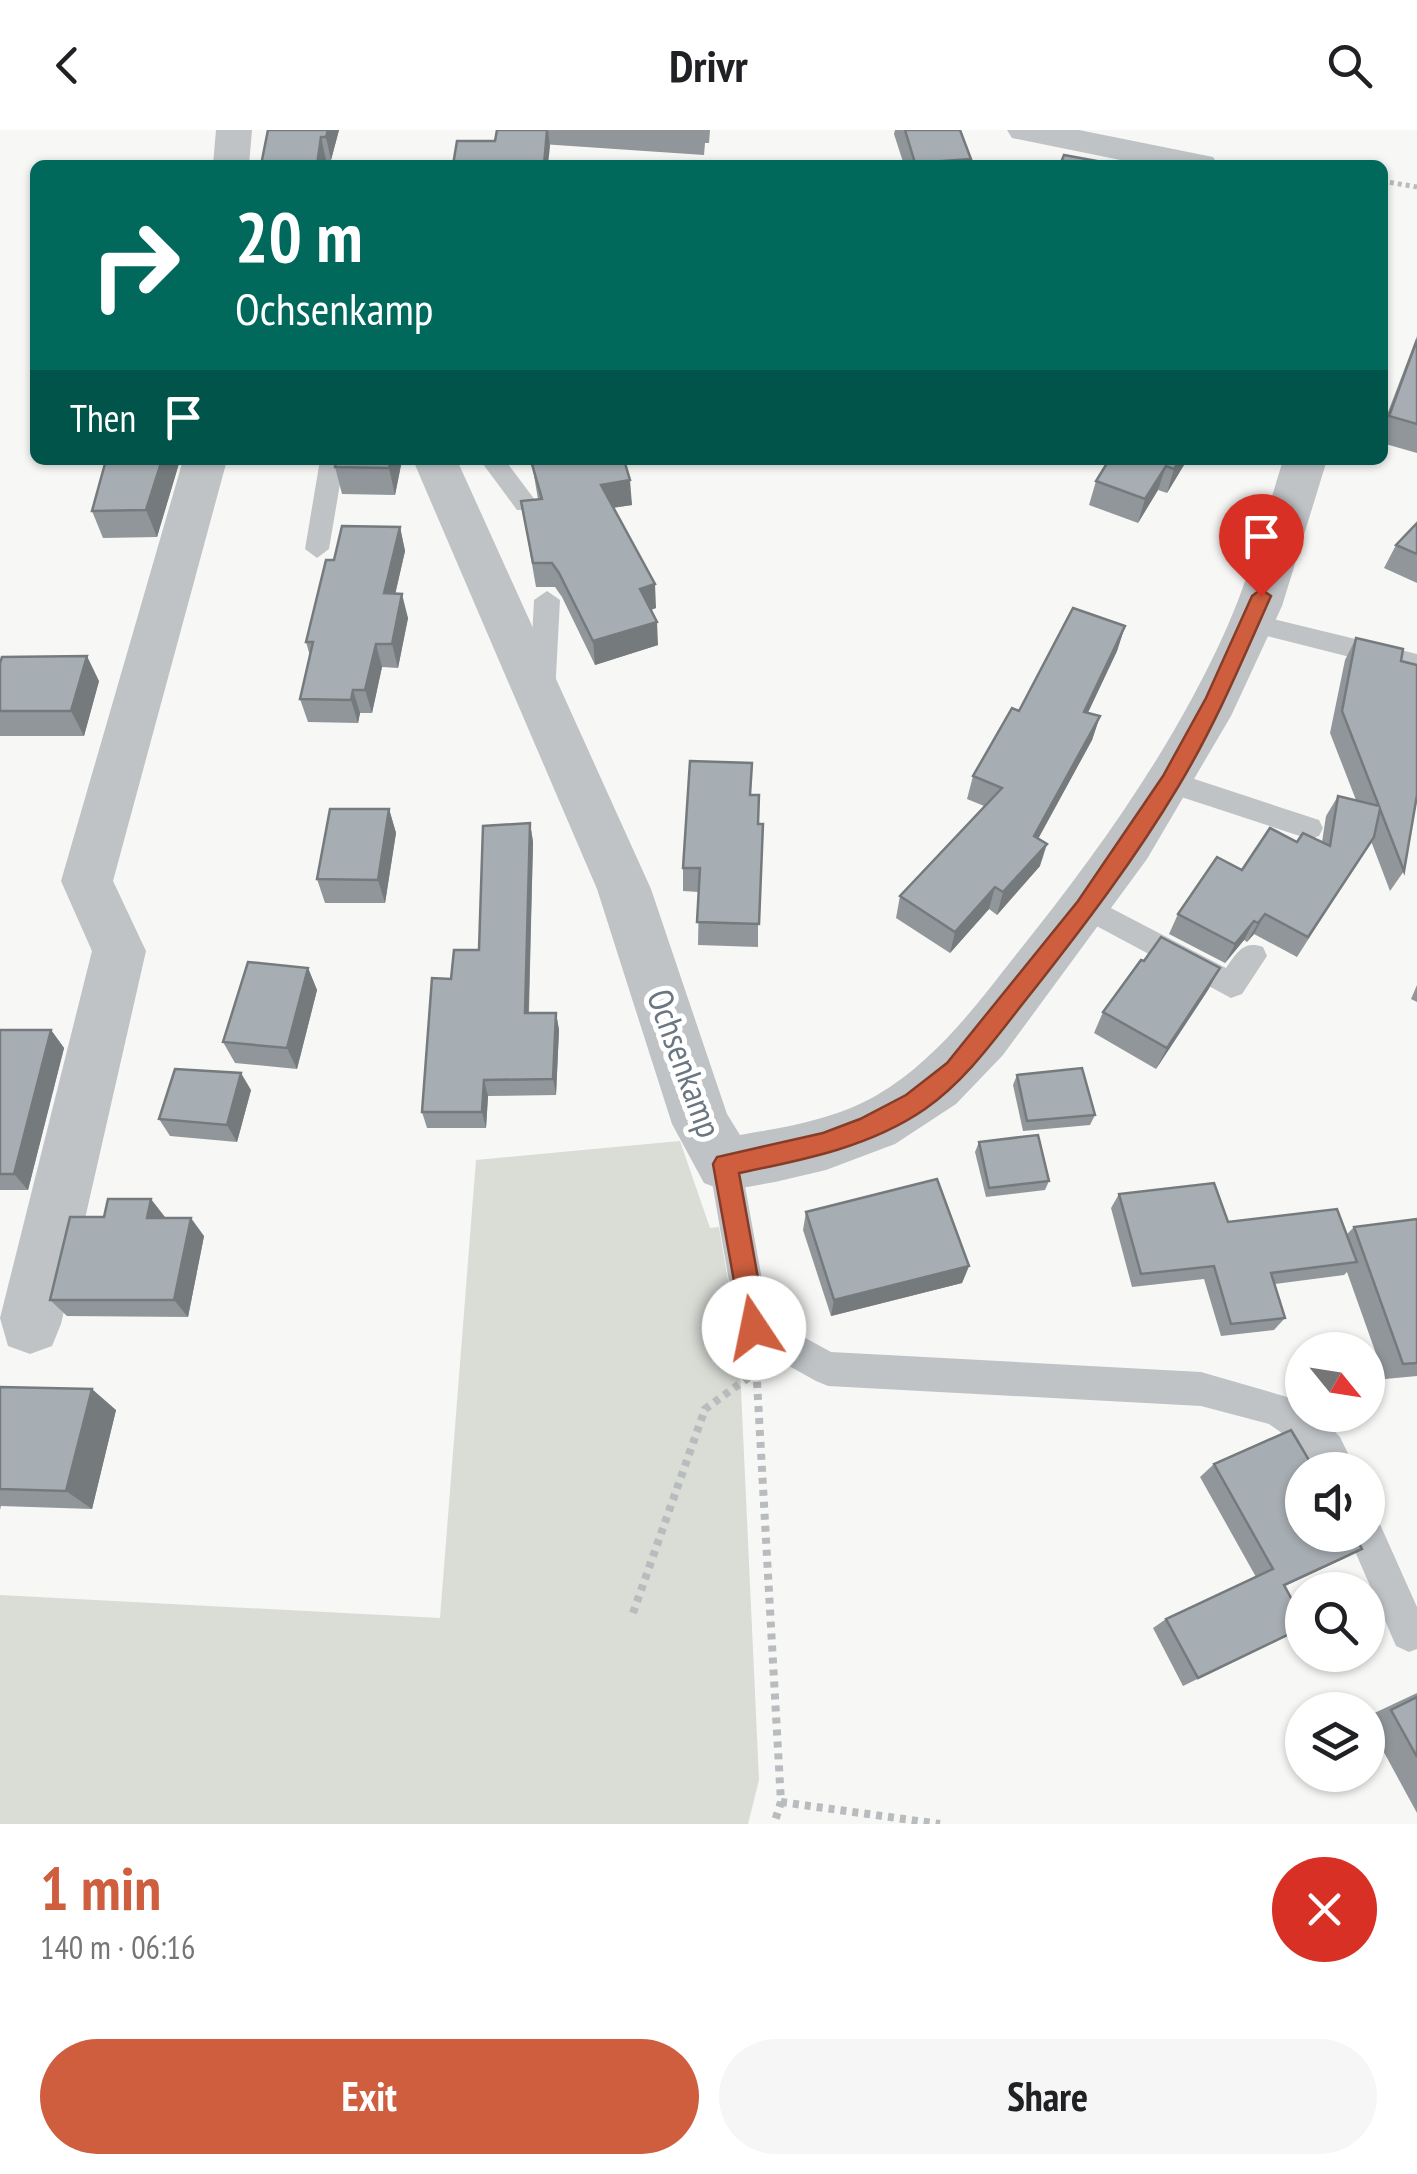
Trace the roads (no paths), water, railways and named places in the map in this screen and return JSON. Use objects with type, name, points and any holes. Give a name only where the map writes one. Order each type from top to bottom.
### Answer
[{"type":"street","points":[[230,160],[234,130]]},
{"type":"street","points":[[1025,130],[1175,160]]},
{"type":"street","points":[[30,1324],[119,951],[86,882],[204,465]]},
{"type":"street","name":"Ochsenkamp","points":[[437,465],[624,889],[701,1124],[726,1164],[824,1144],[915,1103],[956,1070],[1086,907],[1170,782],[1252,623],[1303,465]]},
{"type":"lane","points":[[317,549],[331,465]]},
{"type":"lane","points":[[496,465],[526,504]]},
{"type":"lane","points":[[542,698],[548,600]]},
{"type":"lane","points":[[1252,623],[1417,664]]},
{"type":"lane","points":[[1170,782],[1309,828]]},
{"type":"lane","points":[[1086,907],[1231,985],[1252,956]]},
{"type":"lane","points":[[726,1164],[754,1328],[828,1370],[1201,1390],[1257,1400],[1290,1412],[1330,1452]]},
{"type":"lane","points":[[1373,1552],[1408,1634]]}]
